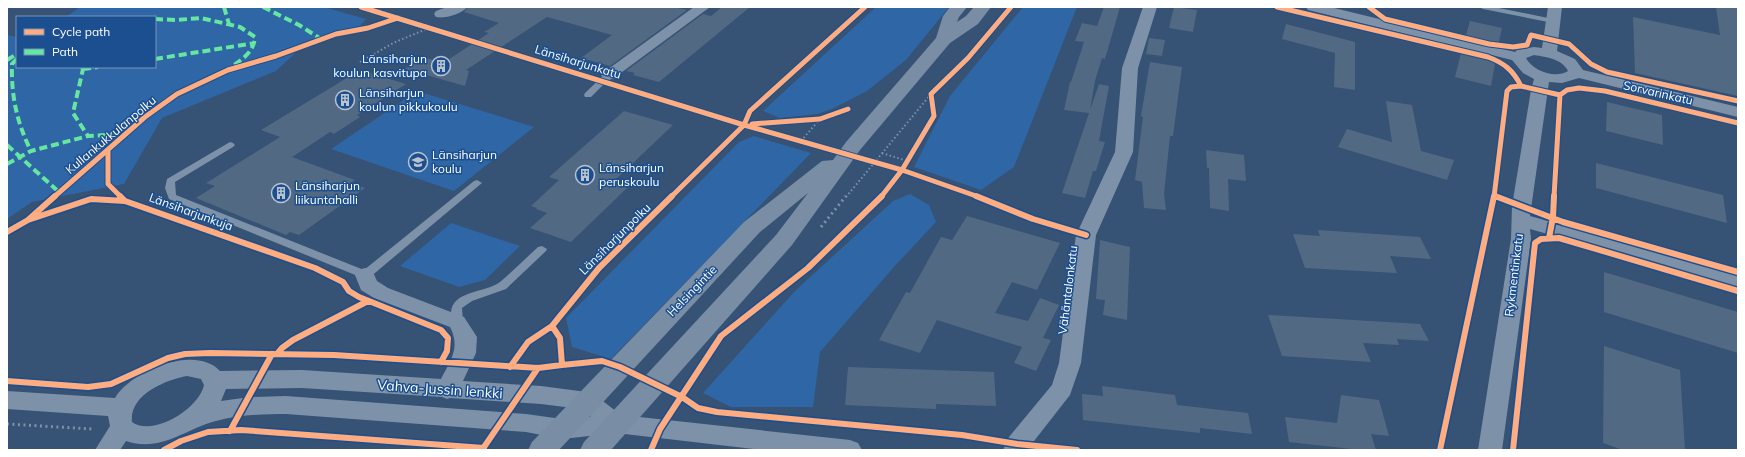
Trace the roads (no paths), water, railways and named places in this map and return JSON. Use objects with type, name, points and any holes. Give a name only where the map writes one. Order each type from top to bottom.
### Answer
[{"type":"main road","name":"Helsingintie","points":[[944,39],[951,16],[959,7]]},
{"type":"main road","name":"Helsingintie","points":[[594,450],[784,240],[859,152],[944,39],[972,20],[983,7]]},
{"type":"main road","name":"Helsingintie","points":[[542,450],[752,227],[859,152]]},
{"type":"street","points":[[441,14],[460,7]]},
{"type":"street","points":[[609,75],[703,7]]},
{"type":"street","name":"Vähäntalonkatu","points":[[1014,450],[1017,444],[1062,389],[1070,363],[1086,235],[1124,152],[1130,68],[1150,7]]},
{"type":"street","points":[[1313,7],[1518,57]]},
{"type":"street","points":[[1549,53],[1555,7]]},
{"type":"street","points":[[1534,51],[1549,53],[1564,58],[1574,65],[1577,73],[1572,78],[1557,79],[1544,76],[1529,70],[1520,64],[1518,57],[1522,53],[1534,51]]},
{"type":"street","name":"Sorvarinkatu","points":[[1577,73],[1738,112]]},
{"type":"street","name":"Rykmentinkatu","points":[[1490,450],[1521,239],[1520,220],[1539,90],[1544,76]]},
{"type":"street","points":[[1520,220],[1738,281]]},
{"type":"street","points":[[365,275],[368,285],[382,293],[457,322],[466,337],[465,353],[447,390]]},
{"type":"street","points":[[103,443],[122,418],[126,400],[142,384],[170,372],[187,368],[196,368],[205,370],[211,374],[216,386],[209,402],[194,418]]},
{"type":"street","name":"Vahva-Jussin lenkki","points":[[214,380],[302,379],[447,390],[541,395],[587,401]]},
{"type":"street","points":[[7,400],[122,418],[137,435],[159,434],[171,430],[194,418],[218,410],[249,406],[286,405],[526,423],[562,429],[616,424],[850,450]]},
{"type":"street","points":[[587,401],[616,424]]},
{"type":"street","points":[[138,450],[159,434]]},
{"type":"lane","points":[[1484,7],[1553,21]]},
{"type":"lane","points":[[588,94],[609,75]]},
{"type":"lane","points":[[230,145],[170,181],[172,197],[365,275],[477,183]]},
{"type":"lane","points":[[457,322],[458,306],[468,298],[502,286],[542,249]]},
{"type":"place","name":"Länsiharjun koulun kasvitupa","points":[[441,66]]},
{"type":"place","name":"Länsiharjun koulun pikkukoulu","points":[[345,100]]},
{"type":"place","name":"Länsiharjun koulu","points":[[418,162]]},
{"type":"place","name":"Länsiharjun peruskoulu","points":[[585,175]]},
{"type":"place","name":"Länsiharjun liikuntahalli","points":[[281,193]]}]
